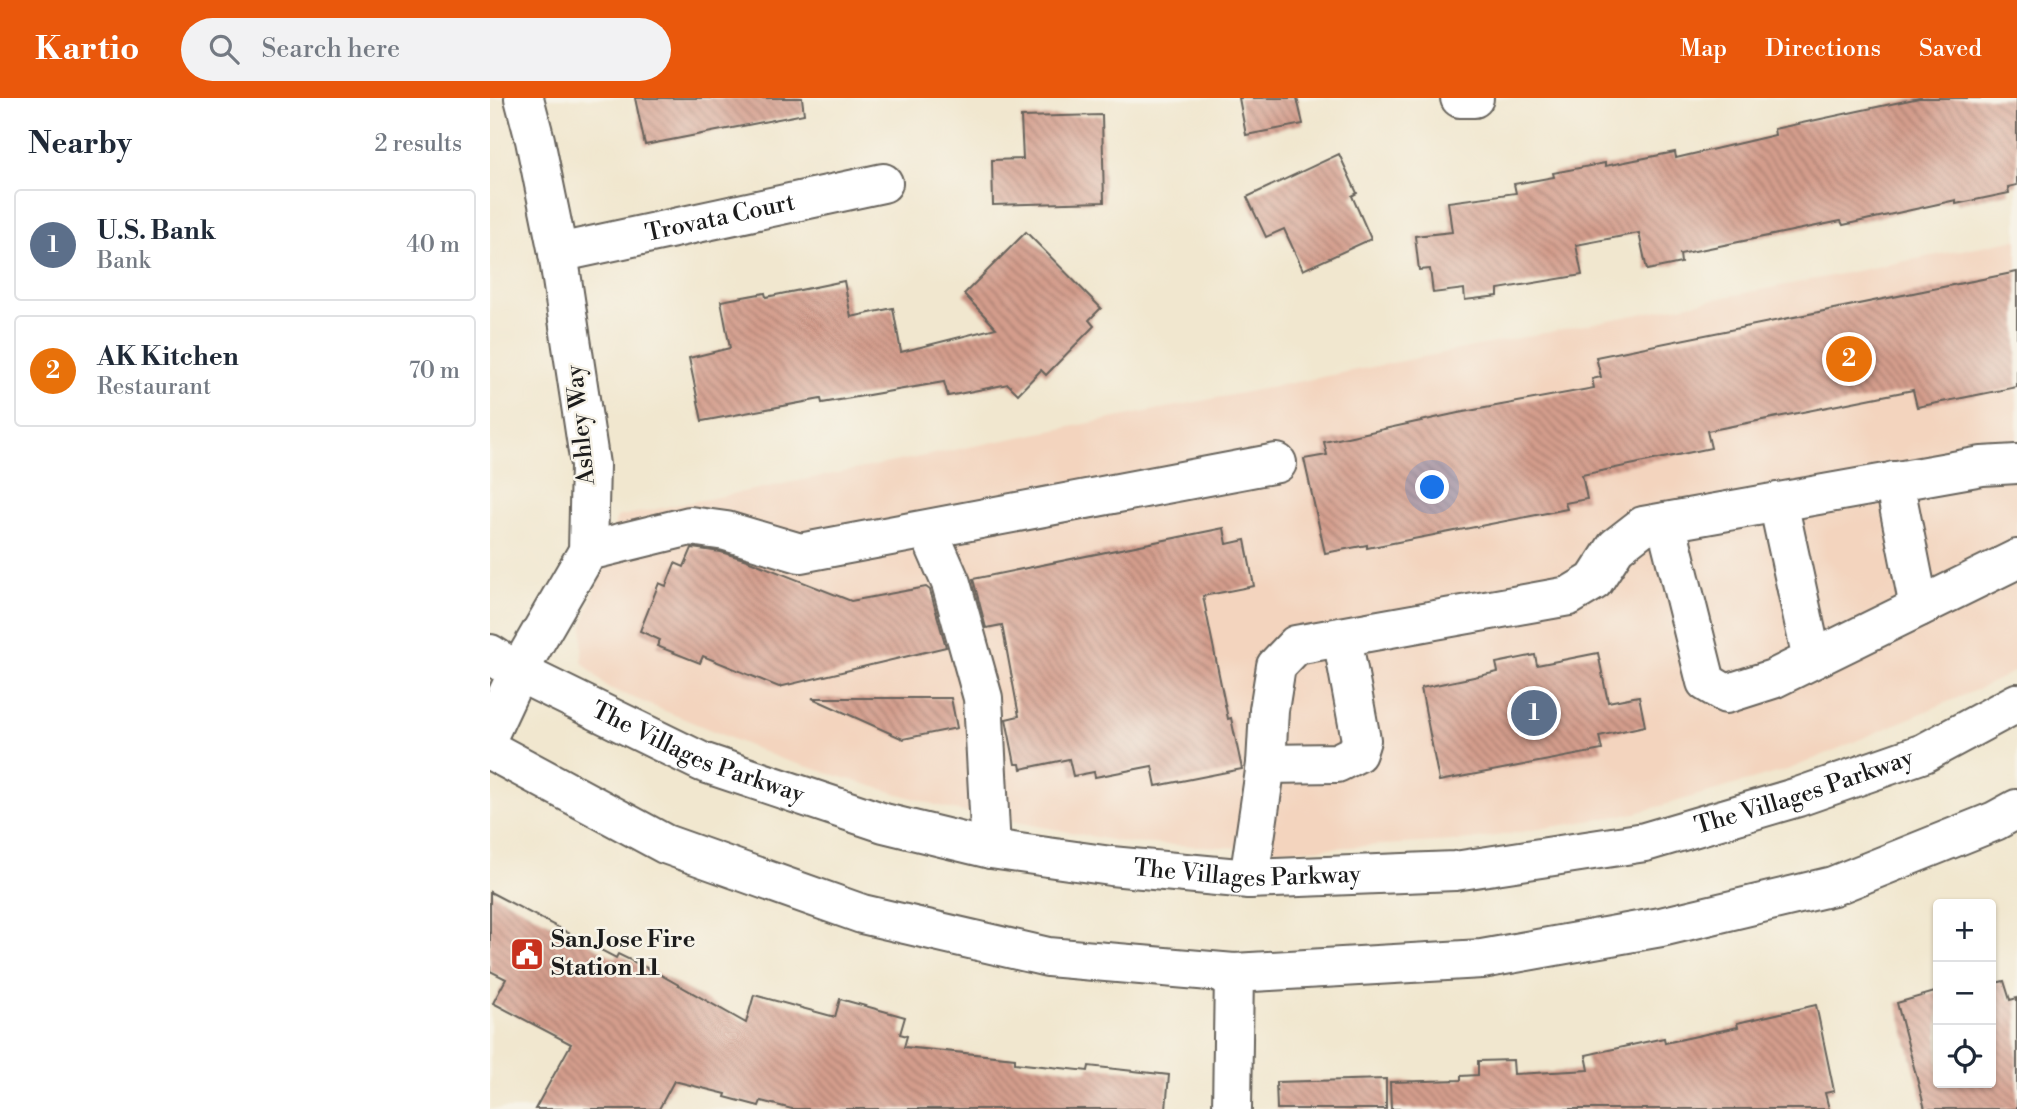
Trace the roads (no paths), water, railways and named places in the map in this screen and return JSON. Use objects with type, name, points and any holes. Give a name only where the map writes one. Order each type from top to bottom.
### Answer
[{"type":"street","name":"Ashley Way","points":[[490,732],[504,663],[588,551],[590,465],[558,253],[524,98]]},
{"type":"street","points":[[1460,98],[1474,98]]},
{"type":"street","name":"Trovata Court","points":[[558,253],[883,183]]},
{"type":"street","points":[[588,551],[690,526],[726,531],[800,554],[1278,463]]},
{"type":"street","points":[[1250,879],[1276,666],[1296,645],[1569,596],[1594,581],[1616,547],[1643,526],[1982,466],[2017,464]]},
{"type":"street","points":[[1894,481],[1919,607]]},
{"type":"street","points":[[1778,502],[1812,659]]},
{"type":"street","points":[[1666,522],[1706,682],[1726,694],[1773,679],[2017,559]]},
{"type":"street","points":[[928,530],[951,583],[984,698],[991,849]]},
{"type":"street","points":[[1266,764],[1337,763],[1357,753],[1361,740],[1342,636]]},
{"type":"street","name":"The Villages Parkway","points":[[504,663],[702,762],[884,823],[991,849],[1111,866],[1250,879],[1455,871],[1645,842],[1798,797],[1924,753],[2017,703]]},
{"type":"street","points":[[490,750],[665,844],[862,914],[1048,957],[1234,973],[1482,959],[1661,927],[1833,886],[1995,821],[2017,809]]},
{"type":"street","points":[[1232,1109],[1234,973]]},
{"type":"place","name":"AK Kitchen","points":[[1849,359]]},
{"type":"place","name":"U.S. Bank","points":[[1534,713]]},
{"type":"place","name":"San Jose Fire Station 11","points":[[527,954]]}]
